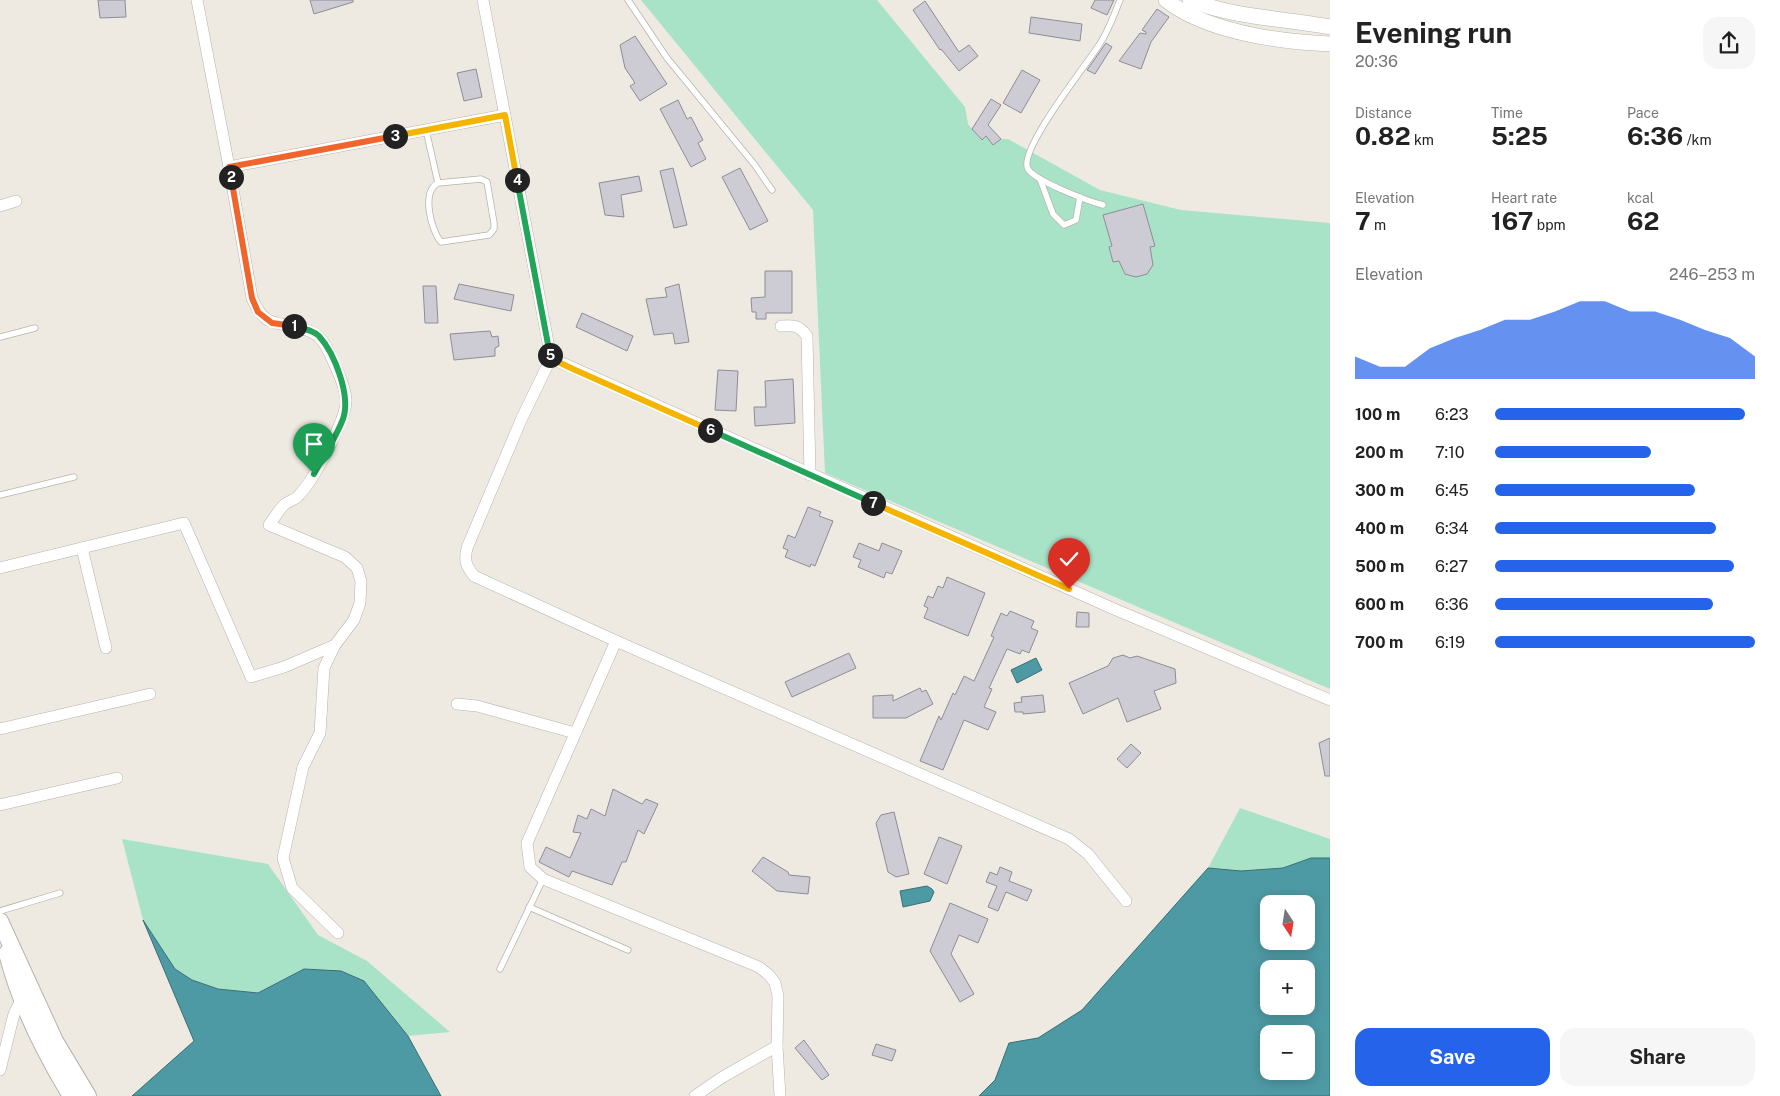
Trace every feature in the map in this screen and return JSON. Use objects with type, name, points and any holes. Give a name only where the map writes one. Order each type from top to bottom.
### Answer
[{"type":"main road","points":[[0,921],[55,1041],[71,1096]]},
{"type":"main road","points":[[0,924],[11,970],[37,1036],[62,1069],[88,1096]]},
{"type":"street","points":[[197,0],[250,288],[258,312],[272,323],[290,325],[318,335],[327,348],[342,381],[346,400],[343,419],[314,474],[298,496],[284,505],[269,525],[344,557],[356,568],[361,581],[360,603],[354,620],[335,645],[324,668],[320,733],[303,767],[283,858],[292,888],[338,933]]},
{"type":"street","points":[[483,0],[550,358],[521,420],[467,548],[465,559],[468,568],[474,576],[1069,840],[1088,854],[1126,901]]},
{"type":"street","points":[[1166,0],[1196,18],[1236,32],[1330,44]]},
{"type":"street","points":[[1190,0],[1235,14],[1330,27]]},
{"type":"street","points":[[229,167],[505,115]]},
{"type":"street","points":[[0,206],[16,201]]},
{"type":"street","points":[[781,326],[796,325],[802,328],[807,336],[810,475]]},
{"type":"street","points":[[550,358],[1114,609],[1330,700]]},
{"type":"street","points":[[0,568],[184,522],[251,677],[284,667],[335,645]]},
{"type":"street","points":[[82,548],[106,648]]},
{"type":"street","points":[[616,640],[526,843],[530,867],[543,879],[759,967],[770,975],[775,983],[778,996],[777,1046],[780,1096]]},
{"type":"street","points":[[0,729],[150,694]]},
{"type":"street","points":[[457,704],[477,706],[575,733]]},
{"type":"street","points":[[0,805],[117,778]]},
{"type":"street","points":[[0,1070],[14,1014],[22,998]]},
{"type":"street","points":[[696,1096],[721,1078],[777,1046]]},
{"type":"lane","points":[[628,0],[667,58],[754,164],[772,190]]},
{"type":"lane","points":[[1103,205],[1040,179],[1029,171],[1026,166],[1028,154],[1061,97],[1100,44],[1120,0]]},
{"type":"lane","points":[[426,130],[438,183]]},
{"type":"lane","points":[[481,179],[487,182],[494,229],[488,235],[441,242],[435,234],[428,198],[430,191],[438,183],[481,179]]},
{"type":"lane","points":[[1040,179],[1053,214],[1064,225],[1076,220],[1080,197]]},
{"type":"lane","points":[[0,337],[35,328]]},
{"type":"lane","points":[[0,495],[74,477]]},
{"type":"lane","points":[[500,969],[543,879]]},
{"type":"lane","points":[[0,911],[60,893]]},
{"type":"lane","points":[[529,907],[628,950]]},
{"type":"green space","points":[[641,0],[877,0],[965,107],[968,124],[981,140],[986,136],[993,145],[1001,139],[1008,139],[1100,190],[1181,210],[1330,223],[1330,689],[825,473],[813,210]]},
{"type":"green space","points":[[1240,808],[1330,839],[1330,1005],[1315,982],[1315,960],[1260,960],[1260,973],[979,1096],[995,1080],[1009,1043],[1038,1038],[1082,1010],[1208,868]]},
{"type":"green space","points":[[122,839],[268,864],[318,935],[367,961],[450,1032],[408,1036],[364,981],[304,969],[258,993],[218,989],[192,980],[175,969],[143,920]]},
{"type":"water","points":[[1036,658],[1042,670],[1017,683],[1011,670]]},
{"type":"water","points":[[1311,858],[1330,858],[1330,1096],[979,1096],[995,1080],[1009,1043],[1038,1038],[1082,1010],[1208,868],[1241,871],[1283,868]]},
{"type":"water","points":[[927,886],[934,892],[930,901],[903,907],[900,891]]},
{"type":"water","points":[[143,920],[175,969],[192,980],[218,989],[258,993],[304,969],[341,971],[364,981],[408,1036],[441,1096],[132,1096],[194,1041]]},
{"type":"building","points":[[98,0],[125,0],[126,17],[100,18]]},
{"type":"building","points":[[310,0],[353,0],[353,2],[314,14]]},
{"type":"building","points":[[1095,0],[1114,0],[1107,15],[1091,8]]},
{"type":"building","points":[[925,1],[959,52],[969,45],[978,56],[959,71],[940,50],[913,10]]},
{"type":"building","points":[[1157,9],[1169,17],[1151,42],[1141,69],[1119,61],[1140,33],[1146,34],[1142,30]]},
{"type":"building","points":[[1031,17],[1082,24],[1080,41],[1029,33]]},
{"type":"building","points":[[635,36],[667,84],[640,101],[630,86],[635,83],[625,68],[620,45]]},
{"type":"building","points":[[1106,43],[1112,47],[1095,74],[1087,70]]},
{"type":"building","points":[[476,69],[482,97],[464,101],[457,73]]},
{"type":"building","points":[[1022,70],[1040,80],[1021,113],[1003,103]]},
{"type":"building","points":[[991,99],[1001,105],[988,125],[1001,139],[993,145],[986,136],[982,140],[972,129]]},
{"type":"building","points":[[678,100],[687,119],[691,117],[703,140],[698,143],[706,159],[691,167],[660,109]]},
{"type":"building","points":[[673,168],[687,225],[674,228],[660,171]]},
{"type":"building","points":[[740,168],[768,221],[750,230],[722,177]]},
{"type":"building","points":[[639,176],[642,191],[621,195],[624,217],[605,215],[599,183]]},
{"type":"building","points":[[1143,204],[1155,246],[1150,247],[1153,265],[1147,274],[1136,277],[1125,274],[1119,261],[1113,262],[1109,247],[1112,246],[1103,215]]},
{"type":"building","points":[[765,271],[792,271],[792,313],[766,313],[766,319],[756,319],[756,312],[752,312],[751,298],[765,297]]},
{"type":"building","points":[[459,284],[514,295],[511,311],[454,299]]},
{"type":"building","points":[[679,284],[689,342],[675,344],[673,333],[654,335],[646,299],[667,297],[665,288]]},
{"type":"building","points":[[423,286],[436,286],[438,323],[425,323]]},
{"type":"building","points":[[582,313],[633,336],[627,351],[576,327]]},
{"type":"building","points":[[490,331],[492,337],[498,336],[499,346],[495,348],[495,356],[454,360],[450,334]]},
{"type":"building","points":[[718,370],[738,371],[736,411],[715,410]]},
{"type":"building","points":[[793,379],[795,423],[755,426],[754,407],[766,407],[765,381]]},
{"type":"building","points":[[808,507],[821,512],[819,516],[833,521],[815,566],[811,564],[810,567],[785,557],[788,550],[783,548],[788,535],[795,538]]},
{"type":"building","points":[[859,543],[879,551],[882,543],[902,551],[892,574],[886,572],[884,578],[858,567],[861,560],[853,557]]},
{"type":"building","points":[[947,577],[985,593],[968,636],[924,618],[928,608],[924,606],[928,596],[933,598],[938,586],[943,588]]},
{"type":"building","points":[[1010,611],[1034,621],[1031,628],[1038,631],[1029,653],[1022,650],[1020,654],[1007,649],[989,688],[992,689],[984,707],[996,712],[988,730],[964,720],[943,770],[920,761],[939,716],[941,720],[953,693],[955,695],[964,676],[974,681],[994,637],[991,636],[1001,613],[1007,616]]},
{"type":"building","points":[[1077,612],[1089,613],[1089,627],[1076,627]]},
{"type":"building","points":[[849,653],[856,668],[792,697],[785,682]]},
{"type":"building","points":[[1123,655],[1130,658],[1137,656],[1175,669],[1176,683],[1154,691],[1161,709],[1127,722],[1118,698],[1083,714],[1069,683],[1108,666],[1113,658]]},
{"type":"building","points":[[920,688],[922,692],[926,690],[933,704],[906,718],[873,718],[873,696],[893,695],[893,701]]},
{"type":"building","points":[[1043,695],[1045,712],[1023,714],[1023,712],[1015,712],[1014,703],[1022,702],[1021,697]]},
{"type":"building","points":[[1330,738],[1330,776],[1325,776],[1319,743]]},
{"type":"building","points":[[1131,744],[1141,753],[1127,768],[1117,759]]},
{"type":"building","points":[[613,789],[642,804],[646,799],[658,804],[644,834],[638,830],[626,862],[622,862],[612,885],[572,871],[569,877],[539,862],[546,847],[570,858],[581,833],[573,832],[578,815],[587,819],[591,809],[605,816]]},
{"type":"building","points":[[894,812],[909,874],[896,877],[888,872],[876,823],[881,815]]},
{"type":"building","points":[[939,837],[962,846],[947,884],[924,874]]},
{"type":"building","points":[[763,857],[788,872],[789,875],[810,877],[808,894],[777,891],[752,871]]},
{"type":"building","points":[[1000,867],[1012,872],[1009,881],[1032,890],[1027,901],[1006,892],[998,911],[988,907],[997,886],[986,882],[990,872],[997,875]]},
{"type":"building","points":[[950,903],[988,919],[978,943],[959,935],[951,954],[974,994],[960,1002],[930,951]]},
{"type":"building","points":[[804,1040],[829,1075],[822,1080],[795,1048]]},
{"type":"building","points":[[876,1044],[896,1050],[892,1061],[872,1055]]},
{"type":"route","points":[[314,474],[343,419],[346,400],[342,381],[327,348],[318,335],[290,325],[272,323],[258,312],[252,298],[229,167],[505,115],[550,358],[1069,589]]}]
